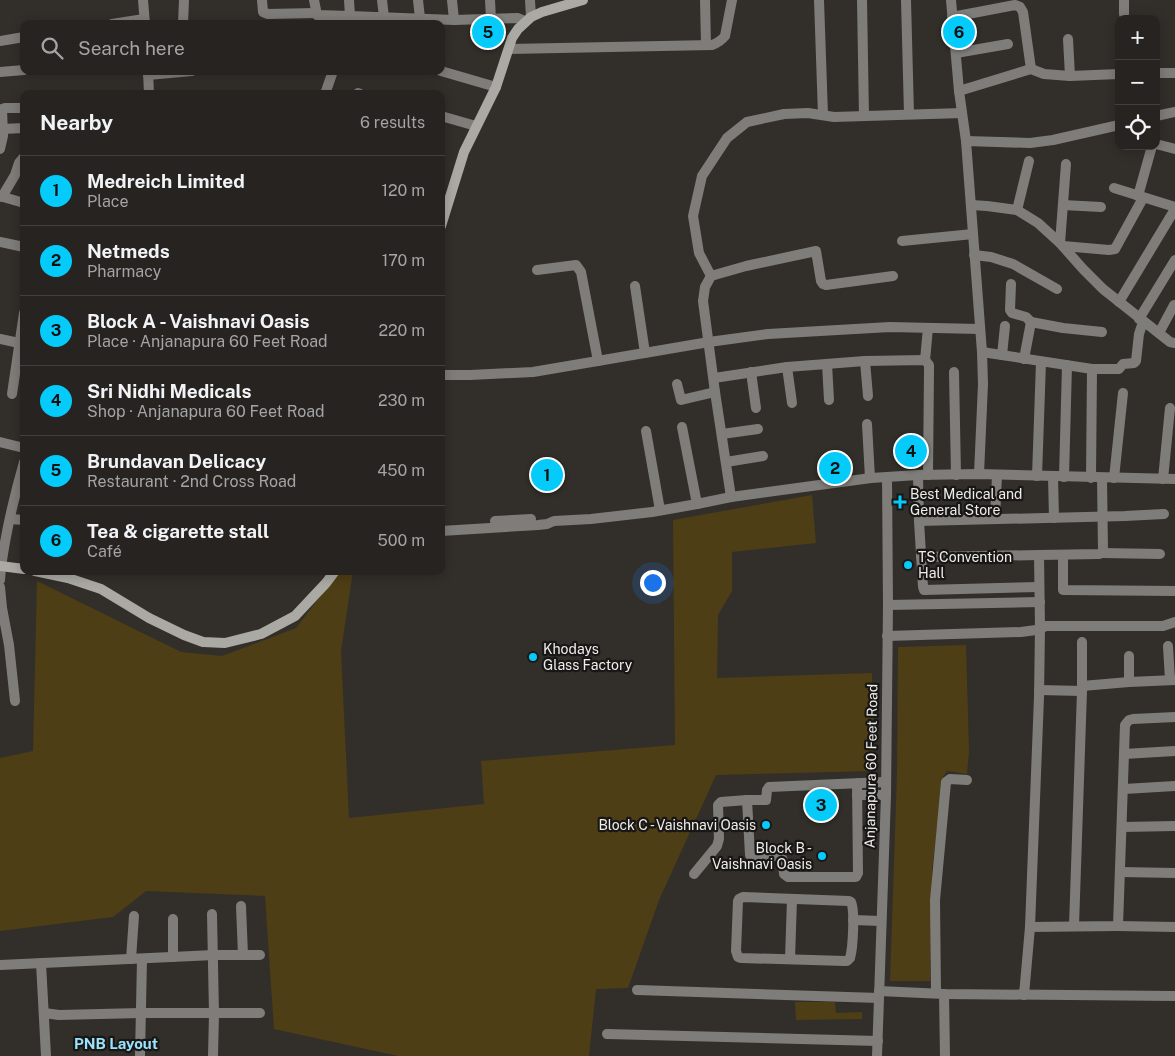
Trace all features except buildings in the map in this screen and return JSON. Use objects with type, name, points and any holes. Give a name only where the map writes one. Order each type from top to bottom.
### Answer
[{"type":"main road","points":[[446,197],[464,152],[496,87],[512,38],[518,29],[528,19],[583,0]]},
{"type":"main road","points":[[1,566],[20,568]]},
{"type":"main road","points":[[54,575],[101,589],[149,618],[184,635],[203,642],[225,643],[261,634],[295,616],[332,575]]},
{"type":"street","points":[[143,0],[144,20]]},
{"type":"street","points":[[183,20],[184,0]]},
{"type":"street","points":[[262,0],[263,12],[268,14],[316,14],[318,16],[349,20],[384,17],[454,20],[528,19],[530,0]]},
{"type":"street","points":[[314,0],[316,14]]},
{"type":"street","points":[[349,0],[349,20]]},
{"type":"street","points":[[382,0],[384,17]]},
{"type":"street","points":[[418,0],[420,18]]},
{"type":"street","points":[[452,0],[454,20]]},
{"type":"street","points":[[490,0],[491,18]]},
{"type":"street","points":[[705,0],[706,45]]},
{"type":"street","points":[[508,49],[706,45],[717,43],[725,36],[732,0]]},
{"type":"street","points":[[819,0],[823,115]]},
{"type":"street","points":[[862,0],[864,116]]},
{"type":"street","points":[[906,0],[909,114]]},
{"type":"street","points":[[951,0],[966,141],[982,352],[983,384],[979,474]]},
{"type":"street","points":[[1124,0],[1124,14]]},
{"type":"street","points":[[952,17],[1015,5],[1020,7],[1023,12],[1031,69]]},
{"type":"street","points":[[0,41],[20,38]]},
{"type":"street","points":[[1068,39],[1070,76]]},
{"type":"street","points":[[956,53],[1008,44]]},
{"type":"street","points":[[960,92],[1031,69],[1044,74],[1070,76],[1115,74]]},
{"type":"street","points":[[0,72],[20,70]]},
{"type":"street","points":[[445,72],[496,87]]},
{"type":"street","points":[[1160,73],[1175,72]]},
{"type":"street","points":[[148,75],[149,90]]},
{"type":"street","points":[[326,90],[332,75]]},
{"type":"street","points":[[0,149],[3,136],[1,114],[3,108],[20,108]]},
{"type":"street","points":[[1160,115],[1175,112]]},
{"type":"street","points":[[710,276],[699,253],[693,216],[702,176],[727,138],[747,122],[784,114],[808,113],[834,117],[962,113]]},
{"type":"street","points":[[445,117],[476,126]]},
{"type":"street","points":[[966,141],[1030,143],[1053,140],[1115,126]]},
{"type":"street","points":[[3,129],[20,128]]},
{"type":"street","points":[[1160,145],[1175,149]]},
{"type":"street","points":[[1061,244],[1109,250],[1115,249],[1141,197],[1151,150]]},
{"type":"street","points":[[1017,210],[1028,161]]},
{"type":"street","points":[[20,162],[16,175],[1,196],[20,202]]},
{"type":"street","points":[[1061,244],[1066,164]]},
{"type":"street","points":[[1114,188],[1175,208],[1119,302]]},
{"type":"street","points":[[971,205],[1017,210],[1038,223],[1061,244],[1082,269],[1103,289],[1158,333],[1170,342],[1175,343]]},
{"type":"street","points":[[1063,205],[1101,207]]},
{"type":"street","points":[[902,241],[973,234]]},
{"type":"street","points":[[0,242],[20,246]]},
{"type":"street","points":[[710,276],[816,251],[821,281],[826,285],[892,276]]},
{"type":"street","points":[[974,255],[991,257],[1012,264],[1057,289]]},
{"type":"street","points":[[982,352],[1092,369],[1119,369],[1123,364],[1134,363],[1136,361],[1141,320],[1175,260]]},
{"type":"street","points":[[537,270],[576,265],[581,272],[598,361]]},
{"type":"street","points":[[710,276],[705,287],[703,301],[731,497]]},
{"type":"street","points":[[1011,284],[1010,310],[1012,313],[1026,317],[1031,322],[1062,328],[1102,332]]},
{"type":"street","points":[[635,286],[645,353]]},
{"type":"street","points":[[1158,333],[1174,305]]},
{"type":"street","points":[[1024,359],[1031,322]]},
{"type":"street","points":[[445,375],[533,372],[709,342],[768,334],[890,326],[979,329]]},
{"type":"street","points":[[1002,355],[1005,326]]},
{"type":"street","points":[[928,328],[925,360],[929,365],[929,369],[919,521],[922,587],[924,590],[1039,587]]},
{"type":"street","points":[[12,394],[20,336]]},
{"type":"street","points":[[0,339],[19,342]]},
{"type":"street","points":[[714,378],[787,367],[866,361],[925,360]]},
{"type":"street","points":[[866,361],[868,396]]},
{"type":"street","points":[[1037,476],[1041,362]]},
{"type":"street","points":[[827,364],[829,400]]},
{"type":"street","points":[[1064,477],[1067,365]]},
{"type":"street","points":[[787,367],[792,403]]},
{"type":"street","points":[[1091,478],[1092,369]]},
{"type":"street","points":[[751,372],[756,408]]},
{"type":"street","points":[[954,372],[956,475]]},
{"type":"street","points":[[678,384],[681,400],[715,392]]},
{"type":"street","points":[[1114,478],[1123,393]]},
{"type":"street","points":[[1163,479],[1170,408]]},
{"type":"street","points":[[867,424],[870,478]]},
{"type":"street","points":[[682,427],[697,504]]},
{"type":"street","points":[[722,434],[758,429]]},
{"type":"street","points":[[646,431],[660,510]]},
{"type":"street","points":[[0,442],[20,447]]},
{"type":"street","points":[[726,462],[763,456]]},
{"type":"street","points":[[445,531],[538,525],[554,521],[591,519],[870,478],[979,474],[1175,479]]},
{"type":"street","points":[[994,519],[997,475]]},
{"type":"street","points":[[0,580],[2,540],[10,519],[20,476]]},
{"type":"street","points":[[1053,476],[1054,518]]},
{"type":"street","name":"Anjanapura 60 Feet Road","points":[[877,1056],[886,795],[887,477]]},
{"type":"street","points":[[1102,478],[1104,550],[1102,553]]},
{"type":"street","points":[[919,521],[1164,514]]},
{"type":"street","points":[[445,524],[547,518],[554,521]]},
{"type":"street","points":[[10,519],[20,520]]},
{"type":"street","points":[[921,556],[1160,554]]},
{"type":"street","points":[[1024,995],[1030,927],[1039,690],[1039,555]]},
{"type":"street","points":[[1063,555],[1063,590],[1175,591]]},
{"type":"street","points":[[0,587],[9,645],[14,701]]},
{"type":"street","points":[[888,605],[1040,602]]},
{"type":"street","points":[[887,636],[1021,632],[1036,630],[1046,626],[1163,626],[1175,622]]},
{"type":"street","points":[[1074,926],[1082,642]]},
{"type":"street","points":[[1039,690],[1173,680],[1168,646]]},
{"type":"street","points":[[1129,682],[1130,656]]},
{"type":"street","points":[[1118,926],[1125,726],[1129,720],[1175,717]]},
{"type":"street","points":[[1124,754],[1175,751]]},
{"type":"street","points":[[945,1056],[935,900],[946,782],[950,779],[967,780]]},
{"type":"street","points":[[694,874],[717,846],[719,839],[718,805],[720,802],[766,800],[769,787],[885,782]]},
{"type":"street","points":[[747,800],[750,855],[782,858],[784,874],[788,877],[854,877],[858,873],[858,783]]},
{"type":"street","points":[[1124,789],[1175,786]]},
{"type":"street","points":[[858,795],[886,795]]},
{"type":"street","points":[[1122,827],[1175,826]]},
{"type":"street","points":[[1120,872],[1175,873]]},
{"type":"street","points":[[739,899],[792,899],[849,900],[853,905],[853,920],[851,955],[847,961],[738,957],[736,951],[739,899]]},
{"type":"street","points":[[790,959],[792,899]]},
{"type":"street","points":[[241,906],[243,955]]},
{"type":"street","points":[[212,914],[214,955],[213,1056]]},
{"type":"street","points":[[134,916],[141,1013],[140,1056]]},
{"type":"street","points":[[173,919],[173,957]]},
{"type":"street","points":[[853,920],[881,921]]},
{"type":"street","points":[[1030,927],[1175,927]]},
{"type":"street","points":[[0,965],[214,955],[260,955]]},
{"type":"street","points":[[41,963],[46,1056]]},
{"type":"street","points":[[637,990],[1175,996]]},
{"type":"street","points":[[44,1013],[59,1015],[260,1013]]},
{"type":"street","points":[[607,1034],[878,1041]]},
{"type":"shaded area","points":[[812,495],[816,543],[732,552],[732,591],[718,615],[717,678],[872,673],[874,771],[716,775],[659,900],[628,988],[596,989],[589,1056],[398,1056],[274,1029],[265,896],[146,891],[113,917],[0,931],[0,758],[33,751],[37,581],[181,652],[222,656],[296,628],[337,575],[352,575],[341,651],[349,818],[484,804],[481,761],[675,745],[673,520]]},
{"type":"shaded area","points":[[966,645],[969,751],[967,774],[947,771],[943,777],[932,869],[930,981],[890,981],[897,774],[898,647]]},
{"type":"shaded area","points":[[795,1002],[835,1002],[836,1013],[862,1012],[862,1019],[796,1020]]},
{"type":"place","name":"Brundavan Delicacy","points":[[488,32]]},
{"type":"place","name":"Tea & cigarette stall","points":[[959,32]]},
{"type":"place","name":"Sri Nidhi Medicals","points":[[911,451]]},
{"type":"place","name":"Netmeds","points":[[835,468]]},
{"type":"place","name":"Medreich Limited","points":[[547,475]]},
{"type":"place","name":"Best Medical and General Store","points":[[900,502]]},
{"type":"place","name":"TS Convention Hall","points":[[908,565]]},
{"type":"place","name":"Khodays Glass Factory","points":[[533,657]]},
{"type":"place","name":"Block A - Vaishnavi Oasis","points":[[821,805]]},
{"type":"place","name":"Block C - Vaishnavi Oasis","points":[[766,825]]},
{"type":"place","name":"Block B - Vaishnavi Oasis","points":[[822,856]]},
{"type":"district","name":"PNB Layout","points":[[116,1043]]}]
